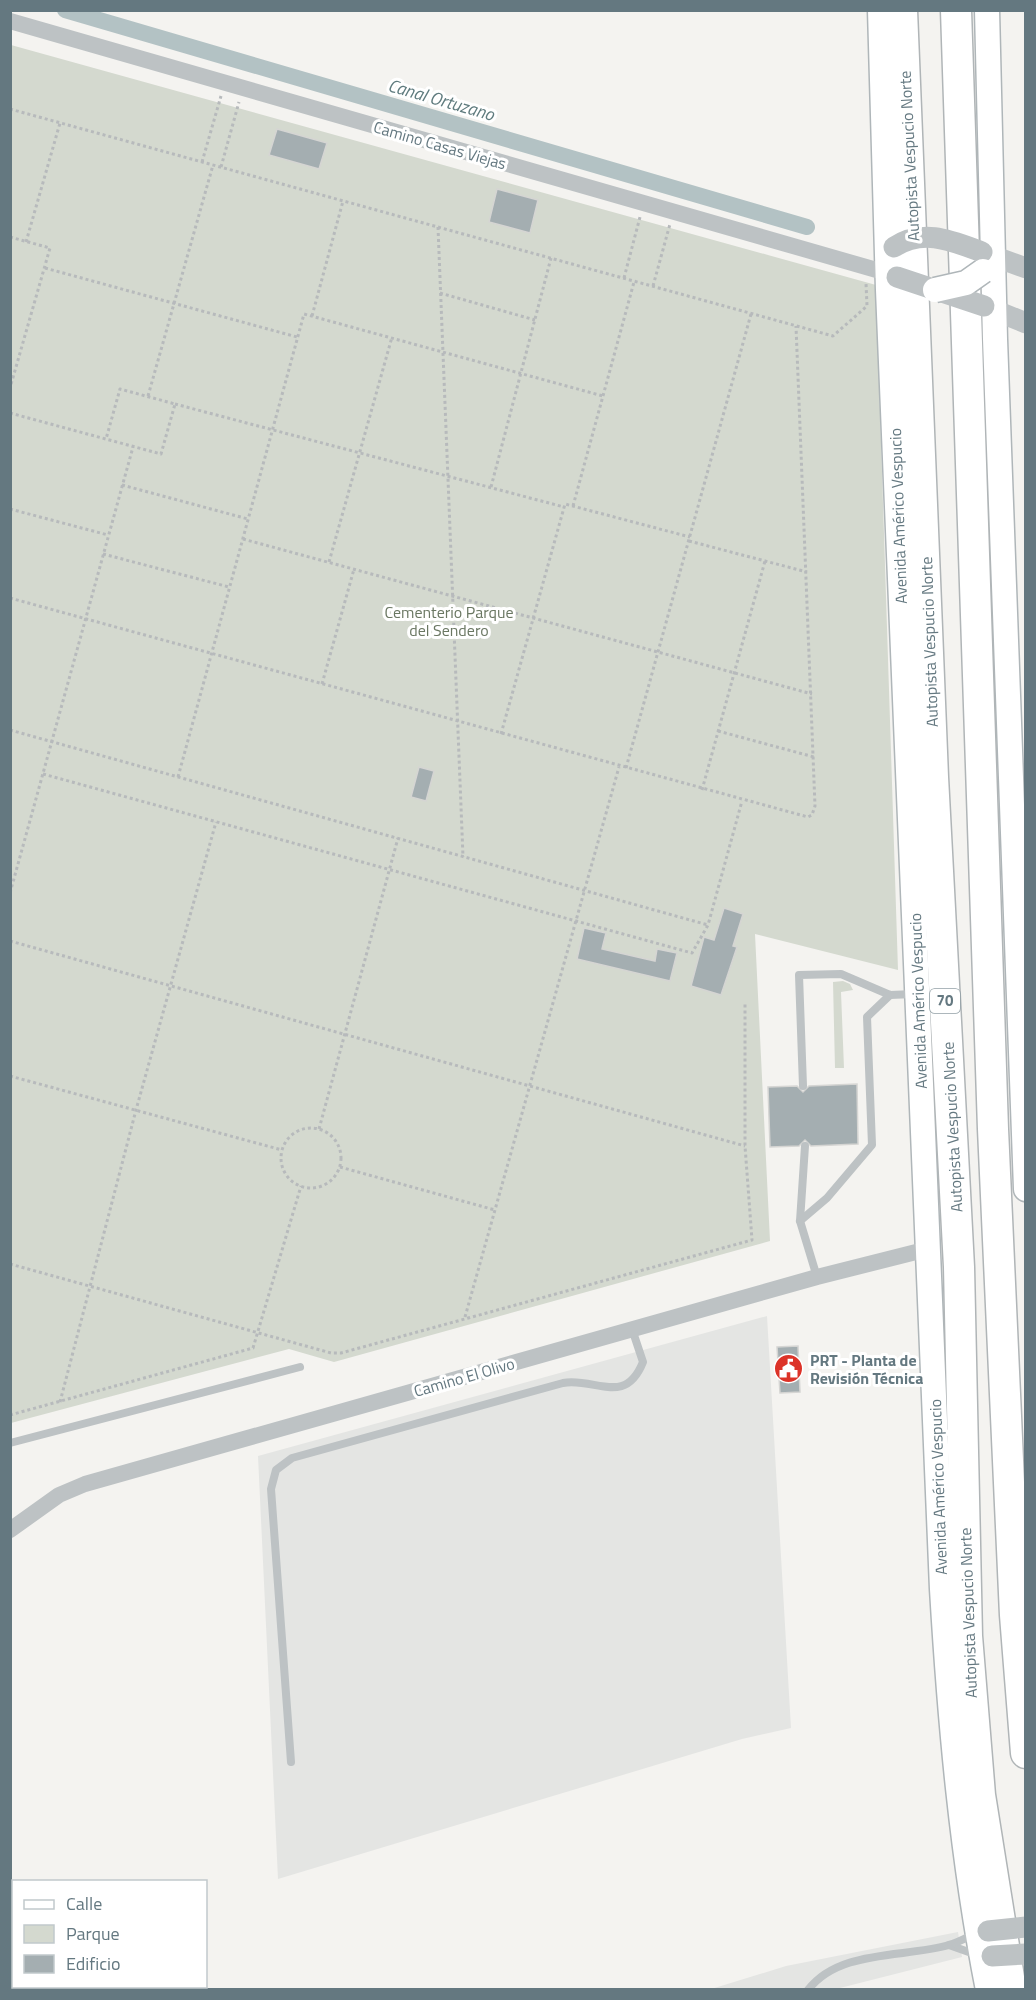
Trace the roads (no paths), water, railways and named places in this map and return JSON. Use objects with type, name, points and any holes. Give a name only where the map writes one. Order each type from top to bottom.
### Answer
[{"type":"highway","name":"Autopista Vespucio Norte","points":[[902,10],[933,777],[959,1267],[967,1636],[980,1795],[1011,1989]]},
{"type":"highway","points":[[956,10],[993,1129],[1015,1615],[1026,1753]]},
{"type":"main road","name":"Avenida Américo Vespucio","points":[[880,10],[883,264],[918,994],[947,1673],[964,1837],[987,1957],[988,1989]]},
{"type":"main road","points":[[987,10],[987,260],[1017,744],[1026,1189]]},
{"type":"main road","points":[[935,290],[966,283],[987,260]]},
{"type":"street","name":"Camino Casas Viejas","points":[[10,21],[673,212],[883,264]]},
{"type":"street","points":[[1026,268],[987,260],[933,236],[912,239],[883,264],[935,290],[1026,323]]},
{"type":"street","name":"Camino El Olivo","points":[[10,1530],[59,1495],[85,1484],[817,1277],[928,1249]]},
{"type":"street","points":[[983,1932],[1026,1927]]},
{"type":"street","points":[[987,1957],[1026,1953]]},
{"type":"lane","points":[[803,1086],[799,975],[841,974],[890,995],[918,994]]},
{"type":"lane","points":[[800,1221],[827,1198],[872,1145],[867,1017],[890,995]]},
{"type":"lane","points":[[805,1146],[800,1221],[817,1277]]},
{"type":"lane","points":[[291,1762],[271,1489],[276,1470],[292,1458],[563,1383],[580,1382],[605,1389],[623,1385],[636,1375],[643,1362],[632,1329]]},
{"type":"lane","points":[[10,1443],[300,1367]]},
{"type":"lane","points":[[808,1989],[818,1977],[846,1964],[949,1945],[983,1932]]},
{"type":"lane","points":[[949,1945],[987,1957]]},
{"type":"waterway","name":"Canal Ortuzano","points":[[65,10],[807,227]]},
{"type":"place","name":"PRT - Planta de Revisión Técnica","points":[[789,1369]]},
{"type":"park label","name":"Cementerio Parque del Sendero","points":[[449,621]]}]
